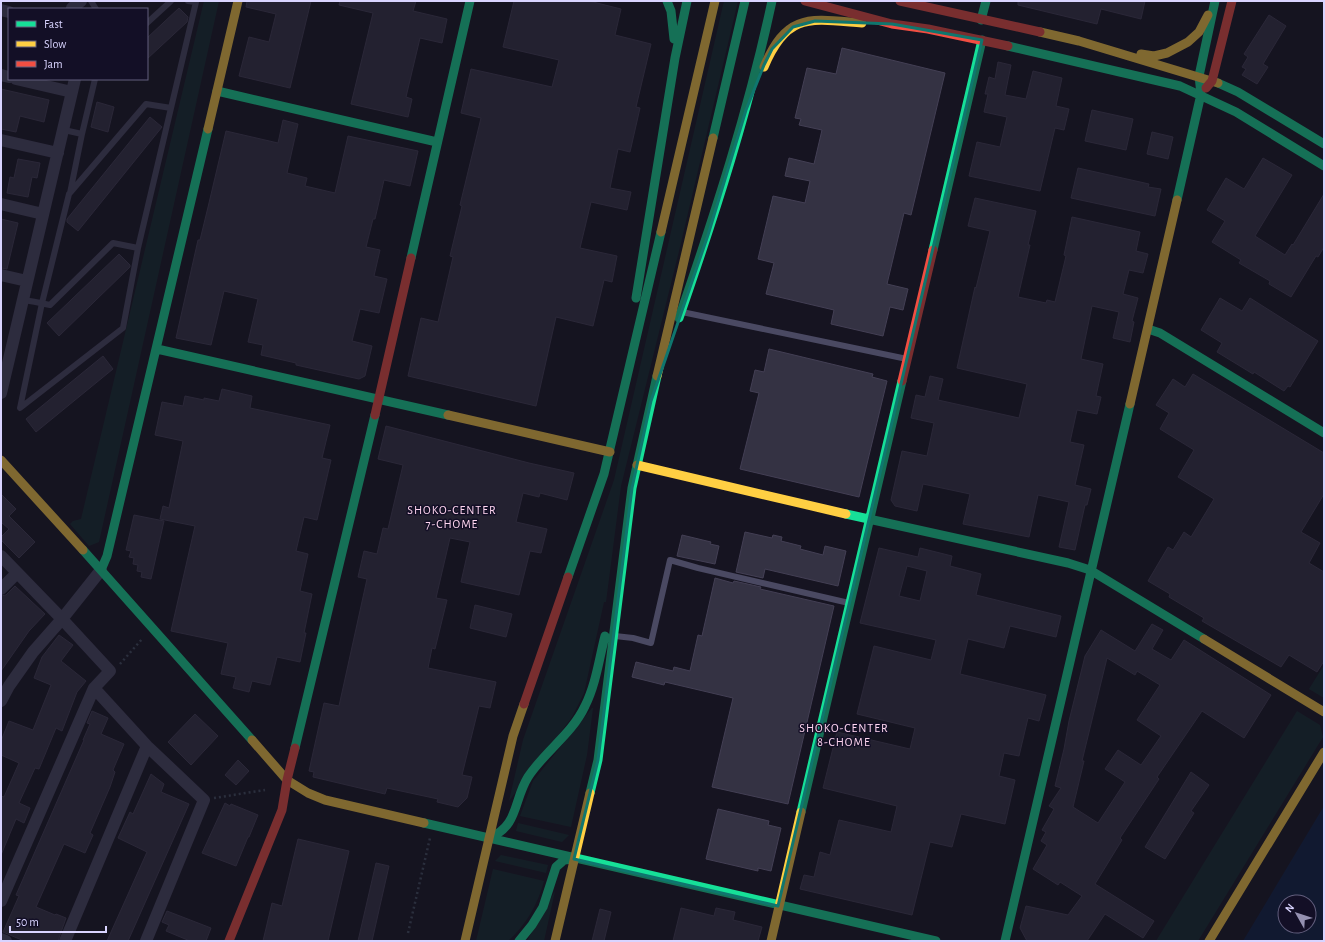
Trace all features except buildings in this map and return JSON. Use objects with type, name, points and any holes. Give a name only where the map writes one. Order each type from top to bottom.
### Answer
[{"type":"street","points":[[1,701],[9,686],[33,652],[62,619],[101,570],[107,556],[238,1]]},
{"type":"street","points":[[229,941],[282,810],[287,780],[379,400],[470,1]]},
{"type":"street","points":[[667,1],[672,11],[676,58]]},
{"type":"street","points":[[620,404],[648,223],[687,1]]},
{"type":"street","points":[[465,941],[513,736],[604,474],[610,452],[715,1]]},
{"type":"street","points":[[555,941],[598,760],[632,488],[650,401],[745,1]]},
{"type":"street","points":[[650,401],[708,235],[746,110],[772,1]]},
{"type":"street","points":[[805,1],[892,24]]},
{"type":"street","points":[[903,1],[981,20],[1154,56],[1167,54],[1188,42],[1199,32],[1214,1]]},
{"type":"street","points":[[981,20],[986,1]]},
{"type":"street","points":[[1005,941],[1196,119],[1201,94],[1199,76],[1214,1]]},
{"type":"street","points":[[1201,94],[1212,81],[1232,1]]},
{"type":"street","points":[[746,110],[772,48],[793,26],[815,21],[892,24],[928,29],[982,40],[1180,86],[1201,94],[1228,108],[1324,166]]},
{"type":"street","points":[[771,941],[982,40]]},
{"type":"street","points":[[1079,41],[1212,81],[1238,92],[1324,144]]},
{"type":"street","points":[[20,80],[72,92]]},
{"type":"street","points":[[1,393],[75,80]]},
{"type":"street","points":[[217,91],[437,142]]},
{"type":"street","points":[[1,140],[58,153]]},
{"type":"street","points":[[1,204],[43,214]]},
{"type":"street","points":[[1,275],[27,281]]},
{"type":"street","points":[[1148,329],[1160,333],[1324,433]]},
{"type":"street","points":[[157,348],[610,452]]},
{"type":"street","points":[[1,460],[101,570],[287,780],[308,793],[325,800],[574,859],[936,941]]},
{"type":"street","points":[[637,465],[1068,563],[1090,570],[1324,712]]},
{"type":"street","points":[[1,556],[110,671],[94,688],[1,900]]},
{"type":"street","points":[[1,589],[17,573]]},
{"type":"street","points":[[489,838],[502,832],[508,826],[521,789],[531,772],[569,732],[585,706],[592,690],[621,576]]},
{"type":"street","points":[[94,688],[146,746],[204,800],[146,941]]},
{"type":"street","points":[[65,941],[146,746]]},
{"type":"street","points":[[1208,941],[1324,752]]},
{"type":"street","points":[[519,941],[534,923],[543,907],[556,866],[567,859],[574,859]]},
{"type":"street","points":[[1,939],[6,941]]},
{"type":"lane","points":[[148,22],[172,1]]},
{"type":"lane","points":[[95,80],[42,303],[20,408],[123,328],[138,248],[196,2],[188,1]]},
{"type":"lane","points":[[69,194],[146,104],[171,108]]},
{"type":"lane","points":[[64,130],[82,134]]},
{"type":"lane","points":[[23,300],[50,305],[113,243],[138,248]]},
{"type":"lane","points":[[681,312],[908,359]]},
{"type":"lane","points":[[613,636],[633,638],[651,643],[670,560],[698,568],[849,603]]},
{"type":"path","points":[[110,671],[116,668],[144,637]]},
{"type":"path","points":[[204,800],[265,790]]},
{"type":"path","points":[[408,933],[430,837]]},
{"type":"highlighted area","points":[[815,21],[892,24],[982,40],[778,906],[574,859],[598,760],[632,488],[651,401],[708,235],[746,110],[772,49],[793,27]]},
{"type":"green space","points":[[204,1],[219,1],[99,542],[89,546],[70,524],[73,521],[81,519]]},
{"type":"green space","points":[[724,1],[738,1],[679,251],[621,486],[606,602],[604,602],[584,693],[572,717],[509,801],[523,740],[614,480]]},
{"type":"green space","points":[[1324,665],[1324,698],[1309,689]]},
{"type":"green space","points":[[592,708],[587,755],[571,827],[520,816],[533,781]]},
{"type":"green space","points":[[1297,711],[1320,725],[1323,737],[1198,941],[1156,941]]},
{"type":"green space","points":[[518,823],[569,835],[562,842],[516,831]]},
{"type":"green space","points":[[501,855],[548,865],[546,873],[495,861]]},
{"type":"green space","points":[[493,869],[544,881],[535,906],[526,921],[508,941],[476,941]]},
{"type":"green space","points":[[555,891],[544,941],[527,941]]},
{"type":"water","points":[[1324,806],[1324,941],[1243,941]]},
{"type":"traffic: fast","points":[[411,258],[470,1]]},
{"type":"traffic: fast","points":[[667,1],[671,11],[674,39]]},
{"type":"traffic: fast","points":[[636,298],[675,58],[687,1]]},
{"type":"traffic: fast","points":[[713,138],[745,1]]},
{"type":"traffic: fast","points":[[679,318],[742,121],[772,1]]},
{"type":"traffic: fast","points":[[981,20],[986,1]]},
{"type":"traffic: fast","points":[[1177,200],[1201,94],[1199,76],[1215,1]]},
{"type":"traffic: fast","points":[[933,250],[982,40]]},
{"type":"traffic: fast","points":[[1008,46],[1180,86],[1236,112],[1324,166]]},
{"type":"traffic: fast","points":[[1218,83],[1238,92],[1324,144]]},
{"type":"traffic: fast","points":[[217,91],[437,142]]},
{"type":"traffic: fast","points":[[101,570],[107,556],[208,129]]},
{"type":"traffic: fast","points":[[568,577],[604,474],[661,232]]},
{"type":"traffic: fast","points":[[1148,329],[1160,333],[1324,433]]},
{"type":"traffic: fast","points":[[157,349],[448,415]]},
{"type":"traffic: fast","points":[[590,793],[598,760],[632,488],[657,376]]},
{"type":"traffic: fast","points":[[801,812],[902,381]]},
{"type":"traffic: fast","points":[[1005,941],[1130,404]]},
{"type":"traffic: fast","points":[[295,748],[375,415]]},
{"type":"traffic: fast","points":[[846,514],[1068,563],[1090,570],[1204,639]]},
{"type":"traffic: fast","points":[[83,550],[252,740]]},
{"type":"traffic: fast","points":[[489,838],[499,833],[506,827],[511,820],[523,786],[528,777],[580,716],[592,689],[605,636]]},
{"type":"traffic: fast","points":[[424,823],[936,941]]},
{"type":"traffic: fast","points":[[519,941],[532,925],[543,907],[556,867],[564,860],[574,859]]},
{"type":"traffic: slow","points":[[208,129],[238,1]]},
{"type":"traffic: slow","points":[[661,232],[715,1]]},
{"type":"traffic: slow","points":[[1141,54],[1154,56],[1167,53],[1188,42],[1199,32],[1208,15]]},
{"type":"traffic: slow","points":[[764,67],[773,49],[782,36],[791,28],[802,23],[828,20],[862,23]]},
{"type":"traffic: slow","points":[[1040,32],[1079,41],[1218,83]]},
{"type":"traffic: slow","points":[[657,376],[713,138]]},
{"type":"traffic: slow","points":[[1130,404],[1177,200]]},
{"type":"traffic: slow","points":[[448,415],[610,452]]},
{"type":"traffic: slow","points":[[1,460],[83,550]]},
{"type":"traffic: slow","points":[[637,465],[846,514]]},
{"type":"traffic: slow","points":[[1204,639],[1324,712]]},
{"type":"traffic: slow","points":[[465,941],[513,736],[524,704]]},
{"type":"traffic: slow","points":[[252,740],[287,780],[308,793],[325,800],[424,823]]},
{"type":"traffic: slow","points":[[1209,941],[1324,752]]},
{"type":"traffic: slow","points":[[555,941],[590,793]]},
{"type":"traffic: slow","points":[[771,941],[801,812]]},
{"type":"traffic: jam","points":[[805,1],[892,24],[928,29],[1008,46]]},
{"type":"traffic: jam","points":[[900,1],[1040,32]]},
{"type":"traffic: jam","points":[[1206,88],[1212,81],[1232,1]]},
{"type":"traffic: jam","points":[[902,381],[933,250]]},
{"type":"traffic: jam","points":[[375,415],[411,258]]},
{"type":"traffic: jam","points":[[524,704],[568,577]]},
{"type":"traffic: jam","points":[[229,941],[282,810],[287,780],[295,748]]},
{"type":"district","name":"SHOKO-CENTER 7-CHOME","points":[[452,517]]},
{"type":"district","name":"SHOKO-CENTER 8-CHOME","points":[[844,735]]}]
